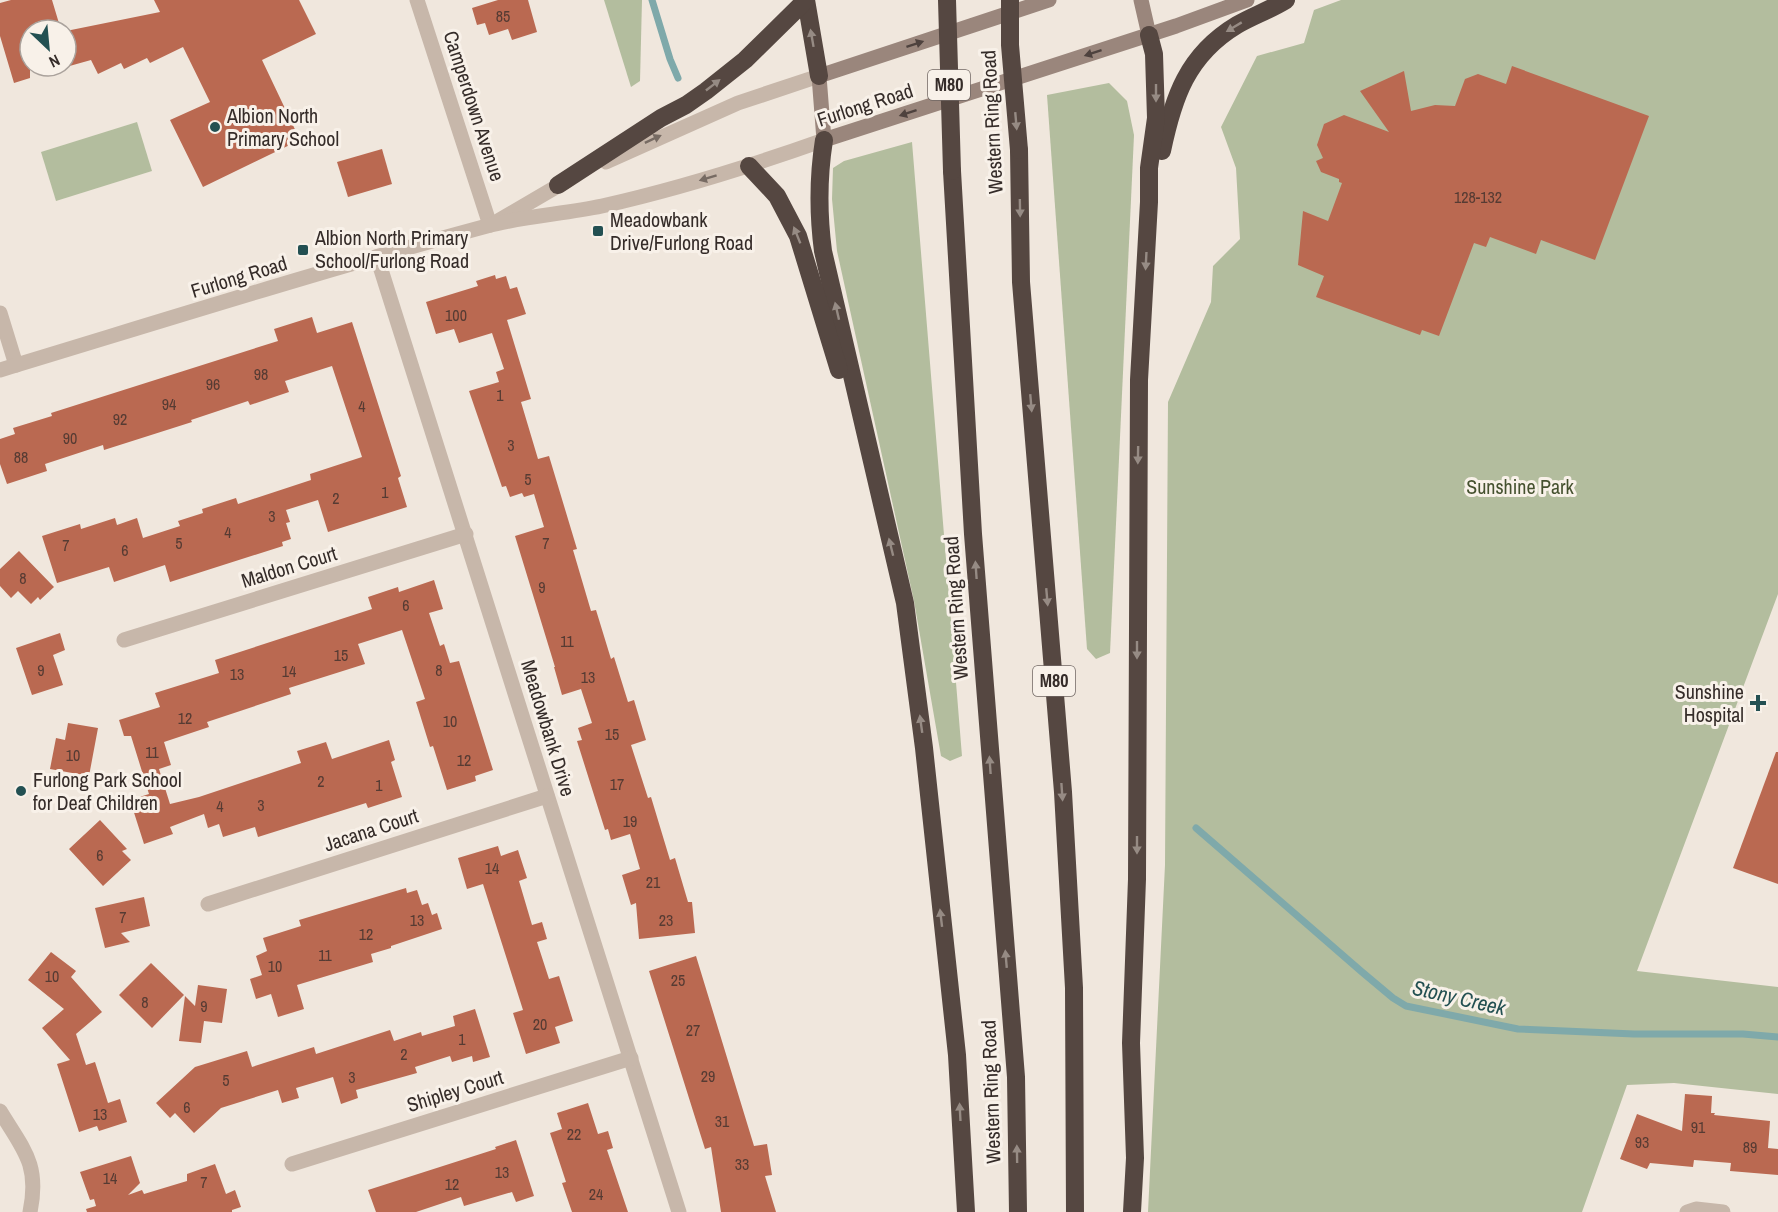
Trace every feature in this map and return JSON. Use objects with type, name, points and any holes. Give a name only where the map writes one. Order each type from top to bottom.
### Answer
[{"type":"highway","points":[[806,0],[819,76]]},
{"type":"highway","points":[[558,185],[706,91],[745,60],[806,0]]},
{"type":"highway","name":"Western Ring Road","points":[[947,0],[952,171],[975,557],[1016,1077],[1018,1212]]},
{"type":"highway","name":"Western Ring Road","points":[[1010,0],[1010,45],[1019,150],[1021,282],[1063,792],[1074,988],[1075,1212]]},
{"type":"highway","points":[[1149,202],[1159,170],[1170,115],[1181,84],[1200,55],[1222,34],[1286,0]]},
{"type":"highway","points":[[1132,1212],[1135,1158],[1131,1043],[1137,879],[1139,380],[1149,168],[1156,118],[1154,54],[1149,35]]},
{"type":"highway","points":[[824,140],[818,206],[823,251],[905,603],[924,748],[957,1055],[966,1212]]},
{"type":"highway","points":[[750,166],[777,196],[798,236],[878,491]]},
{"type":"main road","name":"Furlong Road","points":[[819,76],[1049,0]]},
{"type":"main road","points":[[1141,0],[1149,35]]},
{"type":"main road","name":"Furlong Road","points":[[824,140],[1149,35],[1247,0]]},
{"type":"main road","points":[[819,76],[824,140]]},
{"type":"street","name":"Camperdown Avenue","points":[[417,0],[490,225]]},
{"type":"street","name":"Furlong Road","points":[[490,225],[558,185],[697,120],[738,103],[819,76]]},
{"type":"street","name":"Furlong Road","points":[[0,370],[490,225],[576,212],[628,200],[750,166],[824,140]]},
{"type":"street","name":"Meadowbank Drive","points":[[377,257],[679,1212]]},
{"type":"street","points":[[0,313],[16,365]]},
{"type":"street","name":"Maldon Court","points":[[124,640],[466,534]]},
{"type":"street","name":"Jacana Court","points":[[208,904],[547,796]]},
{"type":"street","name":"Shipley Court","points":[[292,1164],[631,1058]]},
{"type":"street","points":[[0,1111],[24,1148],[31,1164],[33,1180],[30,1212]]},
{"type":"street","points":[[1687,1212],[1696,1209],[1723,1212]]},
{"type":"green space","points":[[604,0],[642,0],[640,81],[631,87]]},
{"type":"green space","name":"Sunshine Park","points":[[1341,0],[1778,0],[1778,594],[1637,971],[1778,987],[1778,1094],[1674,1083],[1627,1085],[1582,1212],[1148,1212],[1165,865],[1168,402],[1211,302],[1213,266],[1240,239],[1236,168],[1221,127],[1257,56],[1304,43],[1314,10]]},
{"type":"green space","points":[[1109,83],[1127,101],[1134,135],[1110,653],[1096,659],[1087,649],[1047,95]]},
{"type":"green space","points":[[137,122],[152,171],[56,201],[41,152]]},
{"type":"green space","points":[[912,142],[962,756],[950,761],[941,756],[914,601],[837,251],[832,199],[833,168],[844,161]]},
{"type":"building","points":[[11,0],[52,0],[57,18],[18,18],[18,78],[30,78],[14,83],[0,36],[0,3]]},
{"type":"building","points":[[154,0],[299,0],[316,34],[262,60],[300,140],[203,187],[170,120],[210,102],[183,47],[150,63],[147,58],[124,69],[121,63],[98,74],[91,60],[78,64],[78,29],[160,12]]},
{"type":"building","points":[[498,0],[528,0],[537,32],[512,40],[508,29],[489,35],[485,23],[477,25],[472,8]]},
{"type":"building","points":[[1512,66],[1649,116],[1595,260],[1541,240],[1536,254],[1490,237],[1486,247],[1474,243],[1439,336],[1422,330],[1420,335],[1316,297],[1324,276],[1298,265],[1303,211],[1328,221],[1342,183],[1339,179],[1321,172],[1316,161],[1323,158],[1317,145],[1324,124],[1344,115],[1389,132],[1360,91],[1404,71],[1411,111],[1435,105],[1455,106],[1465,79],[1478,74],[1506,84]]},
{"type":"building","points":[[382,149],[392,184],[348,197],[337,162]]},
{"type":"building","points":[[495,275],[496,279],[506,276],[510,289],[517,287],[526,314],[507,320],[531,399],[521,402],[538,459],[549,456],[577,549],[573,550],[591,611],[596,610],[611,659],[614,657],[628,702],[634,700],[646,740],[631,745],[648,798],[651,797],[670,860],[675,858],[688,902],[692,902],[695,933],[639,939],[636,903],[631,905],[622,875],[640,869],[630,834],[611,840],[608,829],[605,830],[577,741],[582,740],[578,728],[592,723],[581,689],[562,695],[515,536],[544,527],[534,494],[524,497],[522,493],[510,497],[506,486],[502,487],[469,391],[499,382],[496,372],[504,369],[492,333],[459,343],[454,329],[436,334],[426,302],[478,286],[476,281]]},
{"type":"building","points":[[312,317],[317,333],[352,322],[401,476],[398,478],[407,507],[328,532],[318,500],[286,510],[290,522],[286,523],[291,539],[282,542],[283,546],[170,582],[165,565],[114,582],[109,567],[57,583],[42,536],[80,524],[81,529],[115,518],[117,525],[137,518],[143,538],[180,526],[178,521],[203,513],[202,509],[236,498],[238,504],[311,480],[310,474],[362,457],[332,366],[285,381],[289,392],[250,405],[248,401],[191,420],[192,422],[104,450],[103,445],[45,464],[47,471],[7,484],[0,464],[0,439],[15,434],[13,428],[52,416],[51,413],[278,341],[274,329]]},
{"type":"building","points":[[19,551],[54,587],[40,600],[38,597],[31,604],[18,591],[11,598],[0,586],[0,569]]},
{"type":"building","points":[[434,580],[443,609],[429,613],[440,646],[444,644],[450,663],[459,661],[493,770],[475,776],[476,781],[447,790],[416,702],[425,699],[402,630],[358,644],[365,664],[289,688],[291,694],[207,722],[209,727],[164,742],[171,765],[159,769],[170,804],[199,797],[301,763],[297,751],[326,742],[332,759],[389,740],[395,760],[391,762],[402,797],[368,808],[366,803],[258,837],[255,827],[223,837],[219,824],[208,828],[204,814],[170,827],[173,834],[144,844],[130,800],[149,794],[131,736],[124,736],[119,720],[160,707],[155,693],[219,673],[215,660],[372,609],[368,597],[398,587],[399,592]]},
{"type":"building","points":[[60,633],[65,650],[53,655],[63,685],[32,695],[16,648]]},
{"type":"building","points":[[68,723],[98,728],[89,776],[50,769],[56,738],[65,740]]},
{"type":"building","points":[[1776,752],[1778,752],[1778,884],[1733,868]]},
{"type":"building","points":[[100,820],[127,849],[122,851],[131,860],[103,886],[69,849]]},
{"type":"building","points":[[498,846],[501,856],[518,850],[527,878],[519,881],[532,925],[542,922],[547,939],[537,942],[549,979],[559,976],[573,1021],[555,1027],[560,1043],[526,1054],[513,1013],[523,1010],[483,884],[467,889],[458,858]]},
{"type":"building","points":[[406,888],[407,893],[417,890],[422,905],[428,903],[432,915],[437,913],[442,929],[371,954],[373,962],[297,985],[304,1009],[278,1017],[271,994],[256,999],[250,979],[262,975],[256,956],[267,951],[263,938],[301,926],[299,920]]},
{"type":"building","points":[[144,897],[150,926],[121,933],[130,942],[105,948],[95,908]]},
{"type":"building","points":[[51,952],[76,971],[71,977],[102,1012],[76,1034],[86,1065],[95,1062],[108,1103],[120,1099],[127,1122],[99,1131],[97,1126],[79,1132],[57,1064],[70,1060],[42,1028],[64,1009],[28,980]]},
{"type":"building","points":[[696,956],[754,1146],[767,1144],[772,1175],[765,1176],[776,1212],[721,1212],[711,1147],[705,1149],[649,971]]},
{"type":"building","points":[[151,963],[184,995],[152,1028],[119,995]]},
{"type":"building","points":[[198,985],[227,989],[222,1023],[204,1021],[201,1043],[179,1041],[185,996],[195,1006]]},
{"type":"building","points":[[475,1009],[490,1057],[473,1062],[472,1056],[452,1062],[450,1056],[415,1067],[417,1073],[356,1090],[358,1098],[341,1104],[333,1077],[296,1088],[299,1098],[282,1103],[278,1090],[221,1108],[194,1133],[175,1113],[170,1118],[156,1103],[195,1067],[247,1051],[252,1067],[314,1047],[316,1054],[390,1030],[394,1041],[421,1032],[422,1036],[455,1026],[453,1016]]},
{"type":"building","points":[[1685,1094],[1712,1096],[1711,1113],[1715,1113],[1714,1115],[1770,1121],[1768,1148],[1778,1149],[1778,1175],[1730,1171],[1731,1163],[1694,1160],[1693,1167],[1650,1163],[1647,1169],[1620,1159],[1637,1114],[1682,1131]]},
{"type":"building","points":[[588,1103],[598,1134],[608,1131],[613,1148],[607,1150],[628,1212],[572,1212],[562,1183],[566,1182],[550,1133],[562,1129],[557,1113]]},
{"type":"building","points":[[516,1140],[534,1196],[516,1202],[512,1192],[464,1206],[461,1197],[416,1212],[376,1212],[368,1190],[496,1149],[495,1147]]},
{"type":"building","points":[[131,1156],[140,1183],[128,1195],[142,1190],[144,1194],[187,1181],[187,1174],[215,1164],[226,1194],[235,1190],[241,1207],[232,1212],[87,1212],[86,1209],[96,1206],[94,1199],[90,1200],[80,1172]]},
{"type":"waterway","name":"Stony Creek","points":[[652,0],[678,78]]},
{"type":"waterway","name":"Stony Creek","points":[[1196,828],[1362,972],[1406,1006],[1518,1029],[1634,1034],[1743,1034],[1778,1037]]},
{"type":"place","name":"Albion North Primary School","points":[[215,127]]},
{"type":"place","name":"Meadowbank Drive/Furlong Road","points":[[598,231]]},
{"type":"place","name":"Albion North Primary School/Furlong Road","points":[[303,250]]},
{"type":"place","name":"Sunshine Hospital","points":[[1758,703]]},
{"type":"place","name":"Furlong Park School for Deaf Children","points":[[21,791]]}]
